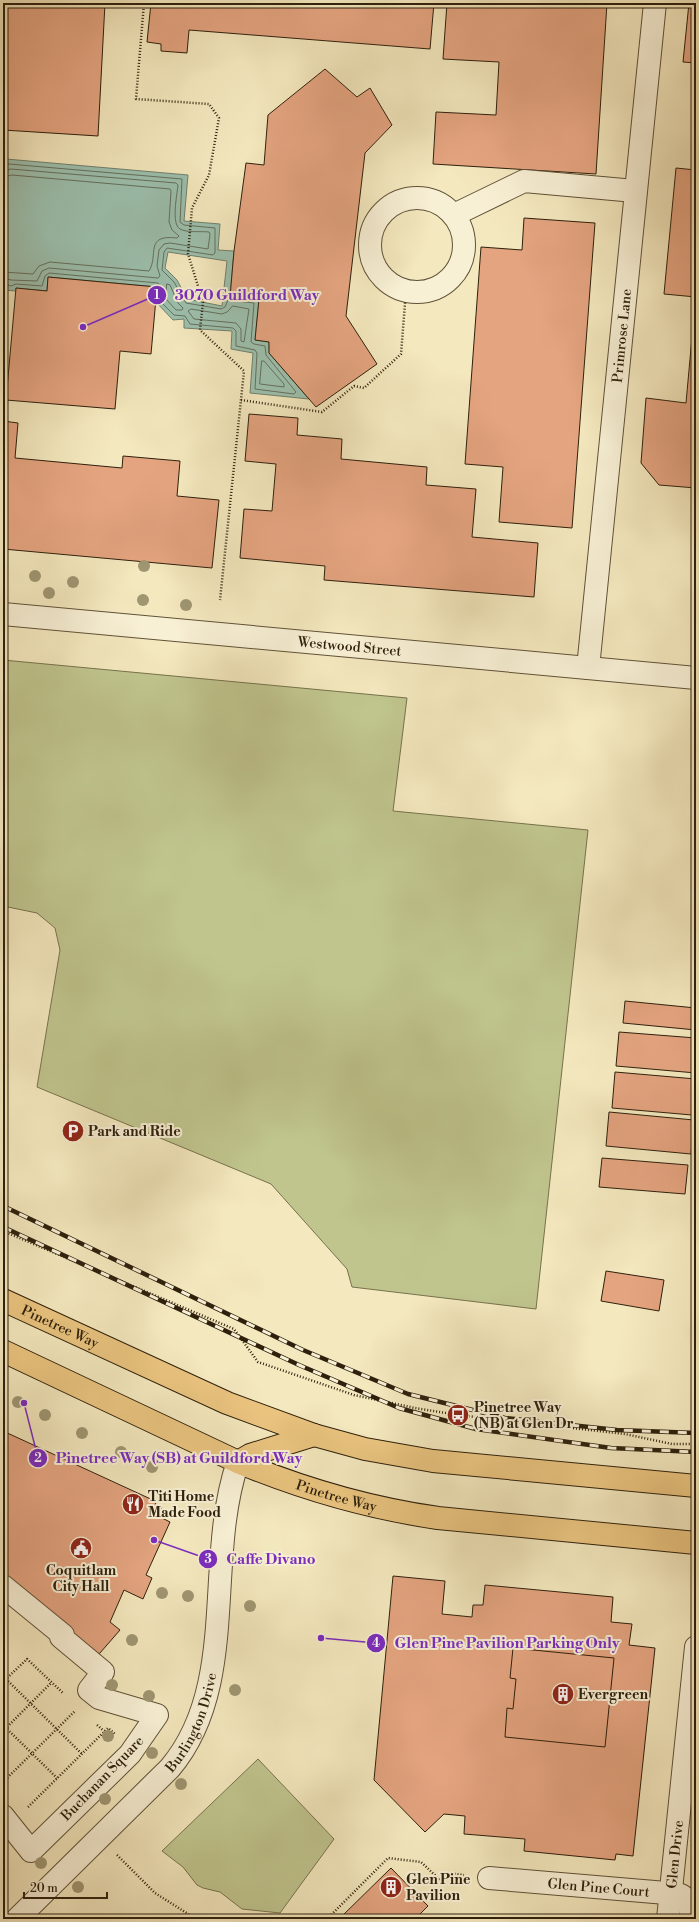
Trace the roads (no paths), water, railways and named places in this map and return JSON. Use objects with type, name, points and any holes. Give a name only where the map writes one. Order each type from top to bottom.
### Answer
[{"type":"main road","name":"Pinetree Way","points":[[3,1300],[227,1404],[314,1435],[365,1449],[411,1458],[696,1486]]},
{"type":"main road","name":"Pinetree Way","points":[[3,1352],[238,1462],[302,1487],[397,1512],[472,1522],[696,1543]]},
{"type":"main road","points":[[238,1462],[250,1455],[314,1435]]},
{"type":"street","name":"Primrose Lane","points":[[588,668],[655,3]]},
{"type":"street","points":[[454,215],[524,181],[635,190]]},
{"type":"street","points":[[426,198],[442,204],[454,215],[463,230],[465,247],[461,263],[453,277],[440,288],[415,293],[399,289],[385,280],[375,267],[370,252],[370,236],[376,220],[388,208],[402,200],[426,198]]},
{"type":"street","name":"Westwood Street","points":[[3,614],[696,678]]},
{"type":"street","name":"Burlington Drive","points":[[17,1919],[170,1768],[182,1753],[200,1719],[205,1703],[213,1656],[228,1496],[238,1462]]},
{"type":"street","name":"Buchanan Square","points":[[3,1586],[63,1635],[61,1637],[103,1672],[89,1690],[100,1698],[157,1715],[130,1754],[31,1851],[3,1816]]},
{"type":"street","name":"Glen Drive","points":[[668,1919],[696,1647]]},
{"type":"street","name":"Glen Pine Court","points":[[489,1878],[670,1893],[683,1896],[689,1902],[691,1919]]},
{"type":"water","points":[[6,159],[188,175],[184,221],[220,224],[218,250],[234,251],[230,296],[259,299],[255,340],[269,342],[269,353],[309,399],[250,393],[253,353],[231,349],[232,331],[184,328],[184,319],[173,320],[156,302],[157,287],[48,277],[47,291],[16,288],[15,291],[5,290],[5,287],[3,287],[3,164]],"holes":[[[168,252],[227,261],[222,306],[187,299],[177,280],[165,268]]]},
{"type":"railway","points":[[3,1206],[303,1350],[408,1394],[505,1418],[617,1430],[696,1433]]},
{"type":"railway","points":[[3,1227],[299,1365],[399,1408],[476,1429],[611,1448],[696,1452]]},
{"type":"place","name":"3070 Guildford Way","points":[[83,327]]},
{"type":"place","name":"Park and Ride","points":[[73,1131]]},
{"type":"place","name":"Pinetree Way (SB) at Guildford Way","points":[[24,1403]]},
{"type":"place","name":"Pinetree Way (NB) at Glen Dr","points":[[458,1415]]},
{"type":"place","name":"Titi Home Made Food","points":[[133,1504]]},
{"type":"place","name":"Caffe Divano","points":[[154,1540]]},
{"type":"place","name":"Coquitlam City Hall","points":[[81,1548]]},
{"type":"place","name":"Glen Pine Pavilion Parking Only","points":[[321,1638]]},
{"type":"place","name":"Evergreen","points":[[563,1694]]},
{"type":"place","name":"Glen Pine Pavilion","points":[[391,1887]]}]
